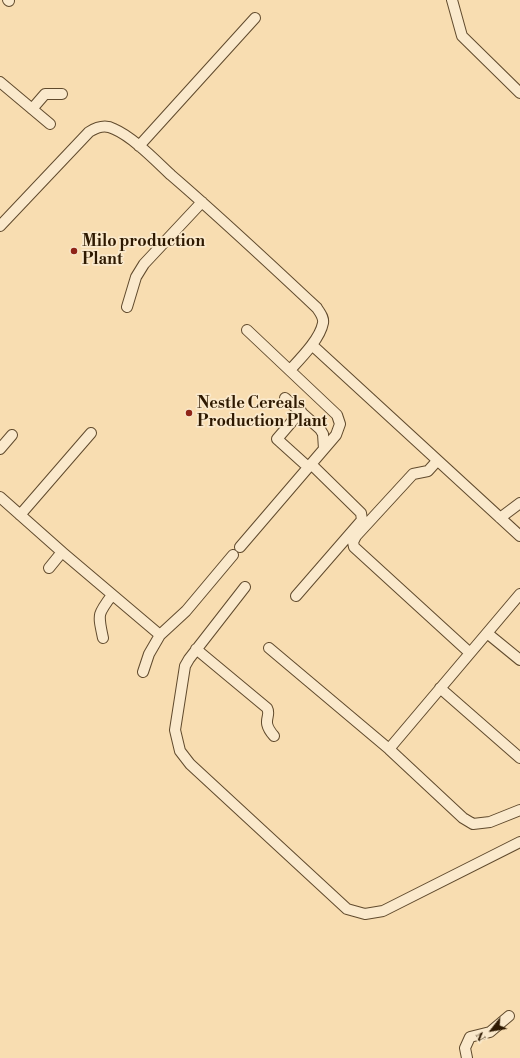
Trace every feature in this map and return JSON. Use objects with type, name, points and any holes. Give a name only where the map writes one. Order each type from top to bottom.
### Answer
[{"type":"street","points":[[452,0],[462,36],[520,93]]},
{"type":"street","points":[[139,146],[255,18]]},
{"type":"street","points":[[0,82],[50,124]]},
{"type":"street","points":[[32,109],[46,93],[62,94]]},
{"type":"street","points":[[0,226],[80,141],[97,127],[106,126],[115,129],[139,146],[317,308],[322,317],[323,323],[312,345],[290,370]]},
{"type":"street","points":[[127,307],[136,277],[144,264],[202,202]]},
{"type":"street","points":[[240,547],[336,435],[340,424],[337,415],[247,330]]},
{"type":"street","points":[[312,345],[520,536]]},
{"type":"street","points":[[285,398],[320,429],[323,434],[324,449]]},
{"type":"street","points":[[296,596],[362,520],[361,513],[310,466],[277,439],[300,410]]},
{"type":"street","points":[[20,515],[91,433]]},
{"type":"street","points":[[0,449],[12,435]]},
{"type":"street","points":[[438,461],[426,473],[413,474],[356,536],[353,542],[354,547],[470,653]]},
{"type":"street","points":[[0,497],[160,635]]},
{"type":"street","points":[[500,518],[520,503]]},
{"type":"street","points":[[49,568],[62,552]]},
{"type":"street","points":[[143,672],[149,654],[160,635],[186,611],[233,555]]},
{"type":"street","points":[[245,587],[188,659],[183,674],[175,730],[180,751],[190,764],[347,909],[365,914],[383,911],[520,842]]},
{"type":"street","points":[[389,749],[520,594]]},
{"type":"street","points":[[103,638],[99,615],[100,610],[112,595]]},
{"type":"street","points":[[487,632],[520,660]]},
{"type":"street","points":[[269,648],[389,749],[463,818],[473,824],[490,822],[520,810]]},
{"type":"street","points":[[196,649],[267,708],[267,728],[274,736]]},
{"type":"street","points":[[440,688],[520,758]]},
{"type":"street","points":[[467,1058],[465,1048],[470,1037],[490,1032],[509,1016]]},
{"type":"place","name":"Milo production Plant","points":[[74,251]]},
{"type":"place","name":"Nestle Cereals Production Plant","points":[[189,413]]}]
